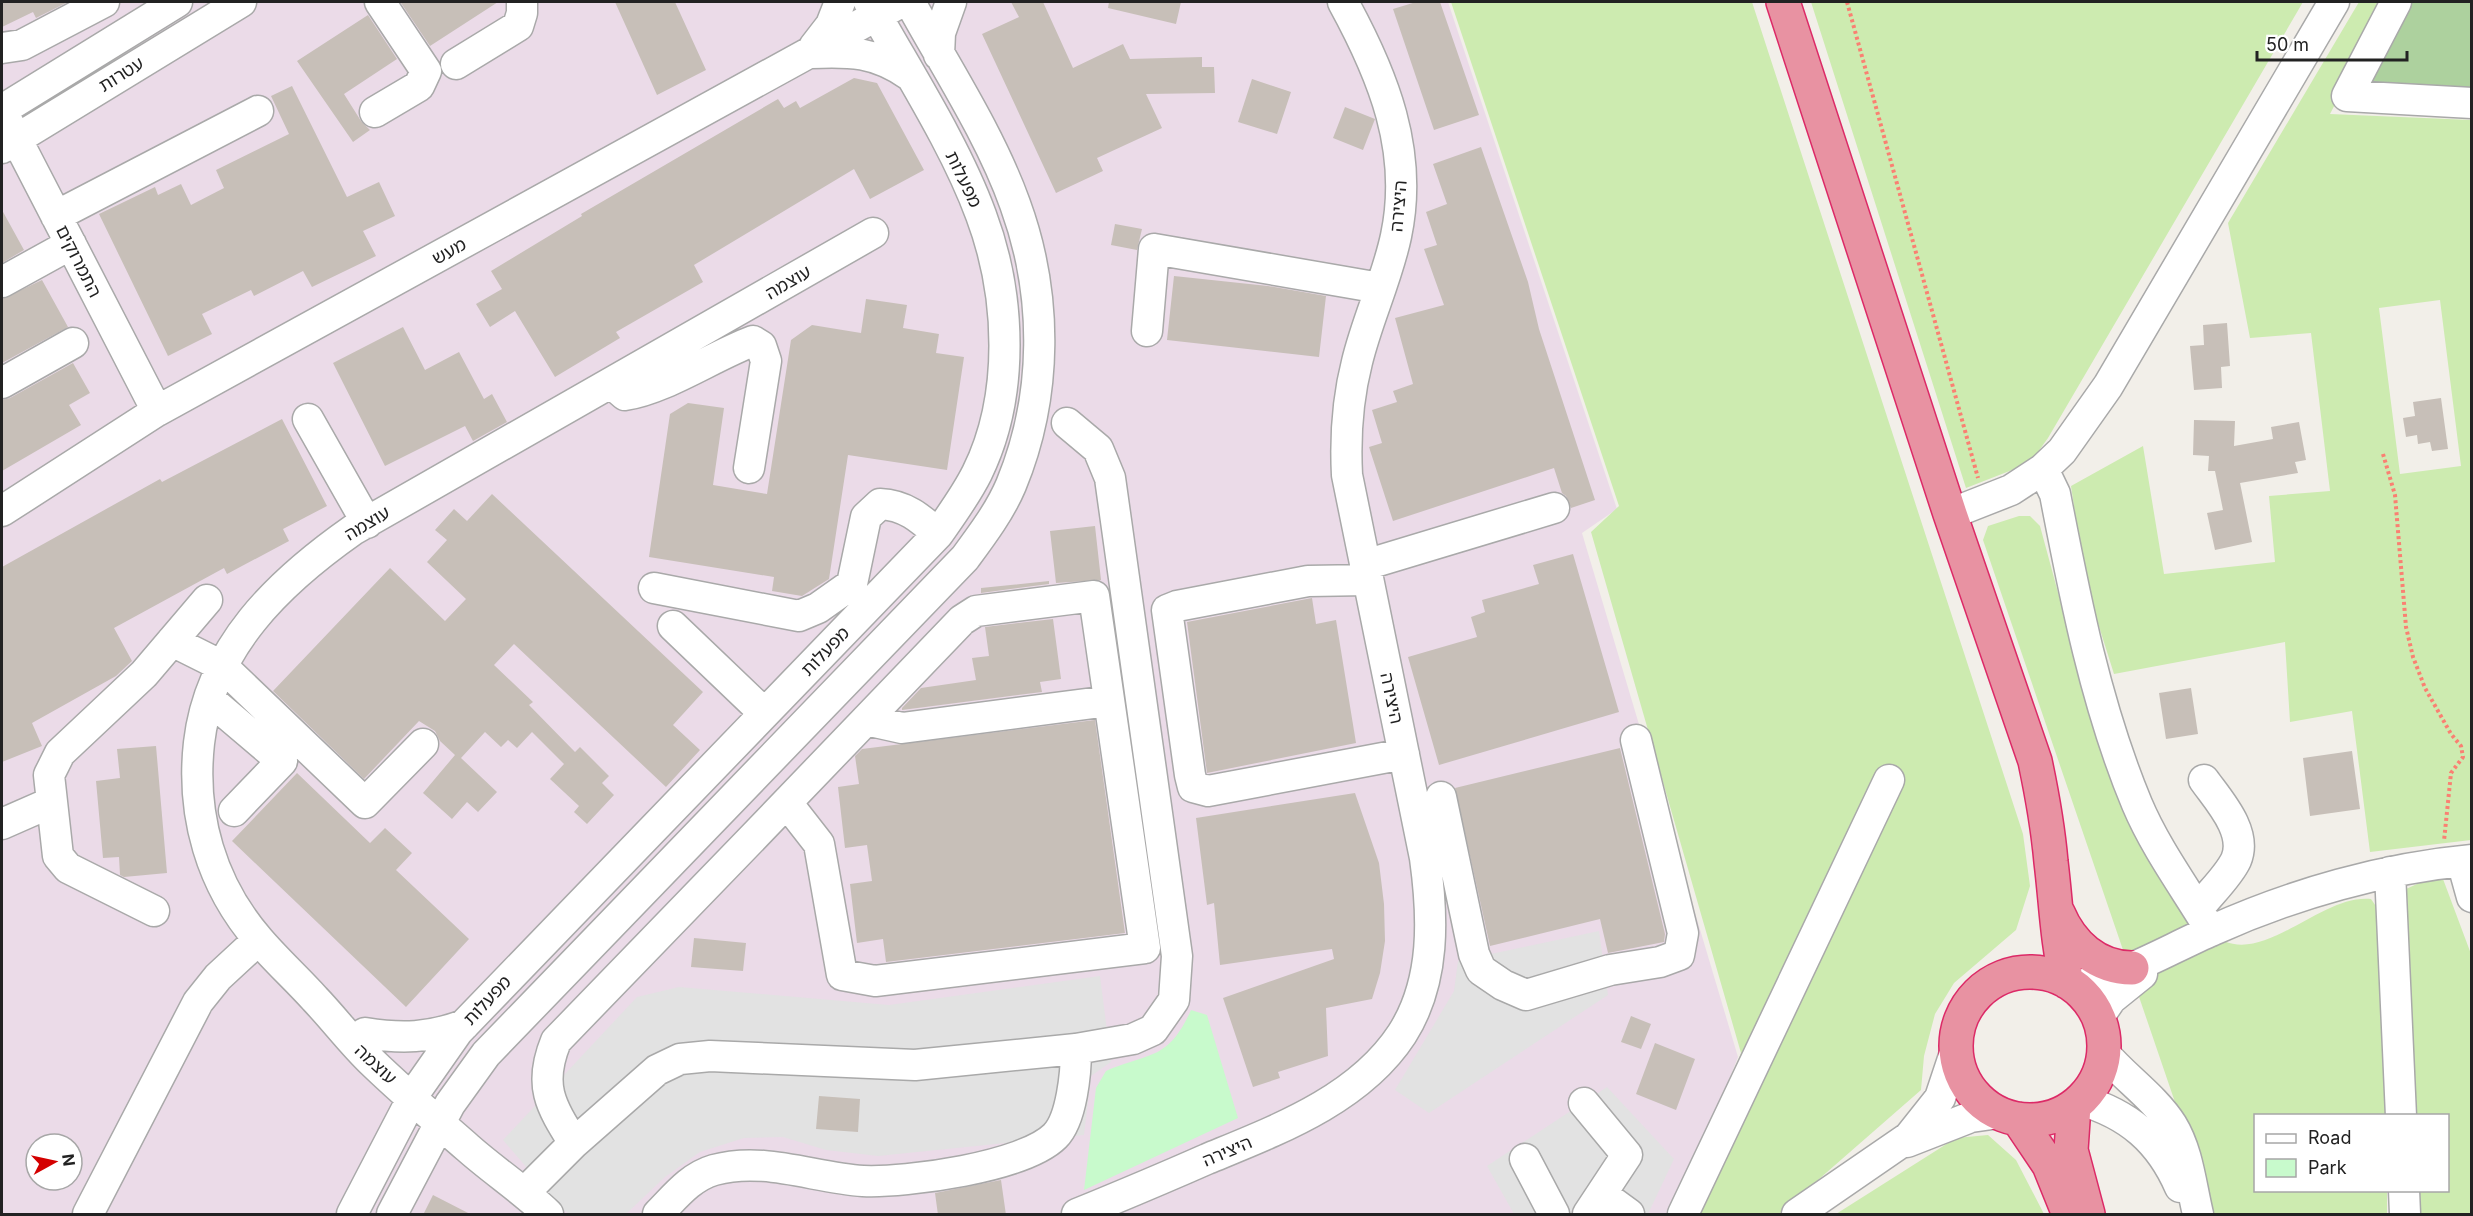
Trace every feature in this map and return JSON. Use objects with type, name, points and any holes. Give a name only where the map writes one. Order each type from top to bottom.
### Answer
[{"type":"highway","points":[[1783,2],[1950,514],[2035,761],[2048,837],[2053,900],[2071,984]]},
{"type":"highway","points":[[2053,900],[2066,930],[2088,954],[2111,966],[2132,968]]},
{"type":"highway","points":[[2020,973],[2042,938],[2053,900]]},
{"type":"highway","points":[[2009,1116],[2047,1118],[2077,1103],[2096,1079],[2104,1053],[2103,1035],[2098,1018],[2090,1004],[2071,984],[2049,975],[2020,973],[1990,984],[1973,999],[1958,1028],[1956,1050],[1960,1070],[1969,1088],[1982,1102],[2009,1116],[2049,1165],[2069,1215]]},
{"type":"highway","points":[[2077,1103],[2071,1150],[2088,1215]]},
{"type":"street","points":[[2,48],[22,45],[104,2]]},
{"type":"street","name":"עטרות","points":[[2,110],[177,2]]},
{"type":"street","name":"עטרות","points":[[9,144],[241,2]]},
{"type":"street","points":[[375,112],[419,86],[426,71],[380,2]]},
{"type":"street","points":[[456,64],[518,26],[522,13],[522,2]]},
{"type":"street","points":[[808,53],[831,25],[840,2]]},
{"type":"street","name":"מעש","points":[[2,511],[157,411],[808,53],[873,8],[903,2]]},
{"type":"street","name":"מפעלות","points":[[392,1215],[445,1114],[486,1054],[965,558],[991,523],[1010,486],[1025,446],[1036,397],[1039,326],[1035,284],[1028,248],[1007,184],[910,2]]},
{"type":"street","points":[[939,55],[940,33],[951,2]]},
{"type":"street","name":"היצירה","points":[[1077,1215],[1260,1137],[1313,1111],[1349,1089],[1376,1065],[1402,1034],[1418,1002],[1427,968],[1431,935],[1431,898],[1425,858],[1347,475],[1345,428],[1357,361],[1396,235],[1400,202],[1398,138],[1390,104],[1375,64],[1343,2]]},
{"type":"street","points":[[1950,514],[2011,490],[2043,469],[2062,451],[2108,386],[2334,2]]},
{"type":"street","points":[[2396,2],[2347,96],[2472,103]]},
{"type":"street","name":"מפעלות","points":[[351,1215],[418,1089],[464,1025],[938,534],[961,503],[978,471],[998,409],[1003,368],[1004,328],[994,256],[982,216],[953,155],[873,8]]},
{"type":"street","points":[[808,53],[864,54],[887,60],[909,75]]},
{"type":"street","name":"התמרוקים","points":[[2,110],[9,144],[56,216],[157,411]]},
{"type":"street","points":[[56,216],[258,111]]},
{"type":"street","name":"עוצמה","points":[[418,1089],[374,1064],[258,940],[216,873],[203,838],[198,808],[196,766],[201,724],[222,666],[232,647],[256,613],[284,583],[317,555],[367,523],[873,233]]},
{"type":"street","points":[[2,282],[71,244]]},
{"type":"street","points":[[1148,331],[1154,249],[1380,288]]},
{"type":"street","points":[[611,383],[625,395],[642,393],[753,341],[761,346],[766,361],[749,468]]},
{"type":"street","points":[[2,383],[73,343]]},
{"type":"street","points":[[308,419],[367,523]]},
{"type":"street","points":[[525,1192],[574,1143],[657,1070],[680,1059],[710,1056],[825,1063],[915,1065],[1076,1049],[1133,1039],[1154,1030],[1174,1000],[1177,956],[1110,478],[1098,449],[1067,423]]},
{"type":"street","points":[[2043,469],[2055,494],[2095,675],[2119,758],[2138,806],[2161,851],[2205,920]]},
{"type":"street","points":[[654,588],[799,616],[818,608],[852,584],[866,516],[880,504],[897,505],[919,517],[938,534]]},
{"type":"street","points":[[1404,754],[1208,791],[1193,787],[1167,610],[1177,606],[1308,581],[1367,573],[1554,508]]},
{"type":"street","points":[[574,1143],[552,1108],[548,1088],[547,1063],[556,1041],[962,620],[976,611],[1094,596],[1145,948],[875,981],[842,975],[819,844],[787,803]]},
{"type":"street","points":[[154,911],[68,868],[58,856],[49,775],[60,753],[129,689],[207,600]]},
{"type":"street","points":[[673,626],[764,713]]},
{"type":"street","points":[[171,641],[222,666],[365,803],[423,744]]},
{"type":"street","points":[[209,699],[282,761],[234,811]]},
{"type":"street","points":[[866,720],[902,728],[1109,702]]},
{"type":"street","points":[[1442,797],[1470,935],[1481,970],[1503,986],[1526,995],[1550,990],[1572,980],[1660,962],[1679,955],[1683,933],[1636,740]]},
{"type":"street","points":[[1683,1215],[1889,780]]},
{"type":"street","points":[[2098,1018],[2111,999],[2173,950],[2205,920],[2236,860],[2238,838],[2230,817],[2204,780]]},
{"type":"street","points":[[2,824],[52,802]]},
{"type":"street","points":[[2205,920],[2252,913],[2390,872],[2459,861],[2472,897]]},
{"type":"street","points":[[2390,872],[2401,1114]]},
{"type":"street","points":[[1431,935],[1470,935]]},
{"type":"street","points":[[88,1215],[198,1002],[218,977],[258,940]]},
{"type":"street","points":[[2071,984],[2132,968],[2173,950]]},
{"type":"street","name":"עוצמה","points":[[317,1001],[365,1033],[445,1114],[497,1154],[525,1192],[548,1215]]},
{"type":"street","points":[[365,1033],[410,1038],[429,1036],[464,1025]]},
{"type":"street","points":[[658,1215],[693,1180],[729,1167],[772,1167],[862,1181],[897,1180],[994,1164],[1031,1152],[1056,1135],[1065,1120],[1076,1070],[1076,1049]]},
{"type":"street","points":[[1797,1215],[1909,1137],[1940,1098],[1956,1050]]},
{"type":"street","points":[[2104,1053],[2149,1097],[2172,1125],[2184,1153],[2198,1215]]},
{"type":"street","points":[[1584,1103],[1627,1155],[1596,1205],[1629,1215]]},
{"type":"street","points":[[2077,1103],[2110,1110],[2145,1132],[2162,1152],[2191,1215]]},
{"type":"street","points":[[1894,1149],[1944,1126],[1971,1117],[2009,1116]]},
{"type":"street","points":[[1525,1159],[1554,1215]]},
{"type":"street","points":[[2404,1192],[2405,1215]]},
{"type":"path","points":[[1847,2],[1984,502]]},
{"type":"path","points":[[2384,454],[2395,495],[2406,627],[2413,657],[2445,725],[2461,746],[2463,757],[2451,773],[2459,861]]},
{"type":"shaded area","points":[[2,2],[1448,2],[1617,509],[1582,533],[1738,1057],[1676,1214],[2,1214]]},
{"type":"shaded area","points":[[1599,931],[1608,995],[1429,1113],[1395,1090],[1454,991],[1458,961]]},
{"type":"shaded area","points":[[1100,976],[1111,1062],[1091,1076],[1084,1135],[878,1156],[826,1150],[783,1137],[744,1138],[700,1152],[665,1177],[626,1214],[570,1214],[563,1210],[503,1140],[637,997],[679,987],[889,1005]]},
{"type":"shaded area","points":[[1607,1087],[1674,1159],[1648,1214],[1514,1214],[1487,1166]]},
{"type":"green space","points":[[1451,2],[1752,2],[2023,834],[2030,886],[2016,930],[1954,983],[1935,1014],[1924,1056],[1921,1090],[1779,1214],[1681,1214],[1741,1053],[1591,532],[1619,506]]},
{"type":"green space","points":[[1811,2],[2303,2],[2048,438],[2030,463],[1966,488]]},
{"type":"green space","points":[[2359,2],[2388,2],[2330,114],[2471,120],[2471,840],[2370,852],[2352,711],[2290,722],[2285,642],[2114,674],[2085,582],[2071,486],[2143,446],[2164,574],[2275,562],[2269,496],[2330,491],[2311,333],[2250,338],[2228,223]],"holes":[[[2440,300],[2461,466],[2400,474],[2379,308]]]},
{"type":"green space","points":[[2412,2],[2471,2],[2472,92],[2367,86]]},
{"type":"green space","points":[[2019,516],[2030,516],[2040,526],[2083,685],[2204,928],[2224,941],[2241,945],[2259,942],[2277,935],[2334,906],[2353,900],[2371,899],[2382,915],[2386,1114],[2254,1114],[2254,1192],[2387,1192],[2387,1214],[2211,1214],[2191,1149],[1983,540],[1988,526]]},
{"type":"green space","points":[[2443,879],[2471,954],[2471,1214],[2421,1214],[2420,1192],[2449,1192],[2449,1114],[2416,1114],[2404,904],[2406,889],[2426,880]]},
{"type":"green space","points":[[1191,1010],[1207,1015],[1238,1118],[1084,1190],[1096,1088],[1106,1071],[1146,1057],[1166,1047],[1183,1026]]},
{"type":"green space","points":[[1988,1135],[2016,1160],[2044,1214],[1836,1214],[1956,1138]]},
{"type":"building","points":[[2,2],[68,2],[36,18],[33,12],[2,27]]},
{"type":"building","points":[[498,2],[430,46],[401,3]]},
{"type":"building","points":[[615,2],[675,2],[706,70],[657,95]]},
{"type":"building","points":[[1011,2],[1043,2],[1073,68],[1123,44],[1130,59],[1202,57],[1202,67],[1214,67],[1215,93],[1146,94],[1162,128],[1097,158],[1103,171],[1056,193],[982,34],[1019,17]]},
{"type":"building","points":[[1109,2],[1181,2],[1176,24],[1108,8]]},
{"type":"building","points":[[1416,2],[1440,2],[1479,115],[1434,130],[1393,9]]},
{"type":"building","points":[[368,15],[397,59],[344,94],[361,121],[370,130],[353,142],[297,61]]},
{"type":"building","points":[[854,78],[877,83],[924,170],[870,199],[854,169],[694,265],[703,282],[616,332],[620,338],[555,377],[515,311],[490,327],[476,304],[502,289],[491,271],[582,216],[581,214],[778,99],[784,108],[796,101],[800,108]]},
{"type":"building","points":[[1252,79],[1291,92],[1277,134],[1238,122]]},
{"type":"building","points":[[292,86],[347,197],[379,182],[395,216],[363,231],[376,256],[312,287],[303,271],[254,296],[251,290],[202,314],[212,334],[168,356],[99,214],[155,187],[158,195],[181,184],[191,205],[224,188],[216,170],[289,134],[271,96]]},
{"type":"building","points":[[1345,107],[1375,119],[1363,150],[1333,138]]},
{"type":"building","points":[[1481,147],[1528,282],[1539,329],[1595,500],[1571,508],[1566,496],[1562,493],[1554,468],[1393,521],[1369,447],[1382,443],[1372,410],[1397,402],[1393,391],[1413,384],[1395,318],[1444,305],[1424,249],[1437,245],[1426,212],[1447,204],[1433,164]]},
{"type":"building","points":[[2,210],[24,250],[2,263]]},
{"type":"building","points":[[1115,224],[1142,229],[1137,250],[1111,245]]},
{"type":"building","points":[[1174,276],[1268,286],[1326,296],[1319,357],[1167,340]]},
{"type":"building","points":[[42,280],[68,327],[2,363],[2,299]]},
{"type":"building","points":[[866,299],[907,305],[903,328],[939,334],[936,353],[964,357],[947,470],[848,455],[829,579],[802,596],[772,591],[774,577],[649,557],[670,414],[688,403],[724,408],[713,485],[767,494],[791,340],[812,325],[861,333]]},
{"type":"building","points":[[2227,323],[2230,366],[2221,367],[2222,388],[2194,390],[2190,346],[2204,345],[2203,325]]},
{"type":"building","points":[[403,327],[425,370],[459,352],[484,399],[492,394],[507,422],[473,441],[465,426],[385,466],[333,363]]},
{"type":"building","points":[[73,363],[90,393],[69,405],[81,425],[2,471],[2,400],[10,398]]},
{"type":"building","points":[[2441,398],[2448,449],[2432,451],[2430,442],[2418,444],[2417,435],[2406,437],[2403,418],[2415,416],[2413,402]]},
{"type":"building","points":[[282,419],[327,506],[283,529],[289,541],[227,574],[224,568],[114,628],[132,661],[116,676],[32,723],[42,746],[2,762],[2,567],[160,479],[162,482]]},
{"type":"building","points":[[2194,420],[2235,421],[2234,446],[2273,439],[2271,427],[2299,422],[2306,460],[2295,462],[2298,473],[2240,483],[2252,542],[2215,550],[2207,513],[2223,510],[2215,471],[2208,471],[2209,456],[2193,455]]},
{"type":"building","points":[[492,494],[703,692],[673,725],[700,750],[666,787],[514,644],[494,665],[533,702],[529,705],[575,752],[580,747],[609,776],[602,783],[614,795],[587,824],[574,812],[579,806],[550,779],[564,764],[532,732],[517,748],[508,740],[501,747],[485,732],[461,758],[497,792],[478,812],[467,802],[452,819],[423,793],[455,755],[440,741],[435,731],[419,721],[364,779],[273,691],[390,568],[445,621],[466,599],[427,562],[447,540],[435,530],[454,509],[467,521]]},
{"type":"building","points":[[1095,526],[1101,580],[1056,583],[1050,531]]},
{"type":"building","points":[[1573,554],[1619,712],[1439,765],[1408,657],[1477,637],[1471,617],[1485,612],[1482,600],[1539,584],[1533,565]]},
{"type":"building","points":[[1049,581],[1049,584],[981,593],[981,588]]},
{"type":"building","points":[[1312,598],[1316,624],[1336,620],[1356,743],[1207,773],[1187,622]]},
{"type":"building","points":[[1053,619],[1061,679],[1040,682],[1042,692],[902,710],[921,688],[976,680],[972,658],[989,656],[985,627]]},
{"type":"building","points":[[2191,688],[2198,734],[2166,739],[2159,693]]},
{"type":"building","points":[[1095,720],[1125,933],[886,962],[883,939],[857,943],[850,884],[872,881],[867,845],[845,848],[838,787],[859,784],[855,756],[862,749]]},
{"type":"building","points":[[156,746],[167,873],[124,877],[120,875],[119,857],[103,858],[96,781],[120,778],[117,749]]},
{"type":"building","points":[[1620,748],[1665,934],[1664,942],[1608,953],[1600,919],[1490,946],[1455,788]]},
{"type":"building","points":[[2352,751],[2360,809],[2310,816],[2303,758]]},
{"type":"building","points":[[297,773],[370,843],[385,828],[412,853],[396,870],[469,939],[406,1007],[232,841]]},
{"type":"building","points":[[1355,793],[1379,863],[1384,904],[1385,941],[1380,973],[1372,999],[1326,1008],[1328,1056],[1278,1072],[1280,1078],[1253,1087],[1223,998],[1334,959],[1332,949],[1220,965],[1214,903],[1207,905],[1196,818]]},
{"type":"building","points":[[694,938],[746,943],[743,971],[691,967]]},
{"type":"building","points":[[1631,1016],[1651,1024],[1641,1049],[1621,1042]]},
{"type":"building","points":[[1655,1043],[1695,1059],[1676,1110],[1636,1094]]},
{"type":"building","points":[[819,1096],[860,1099],[858,1132],[816,1129]]},
{"type":"building","points":[[1001,1180],[1006,1215],[938,1215],[935,1193]]},
{"type":"building","points":[[433,1195],[472,1215],[423,1215]]}]
